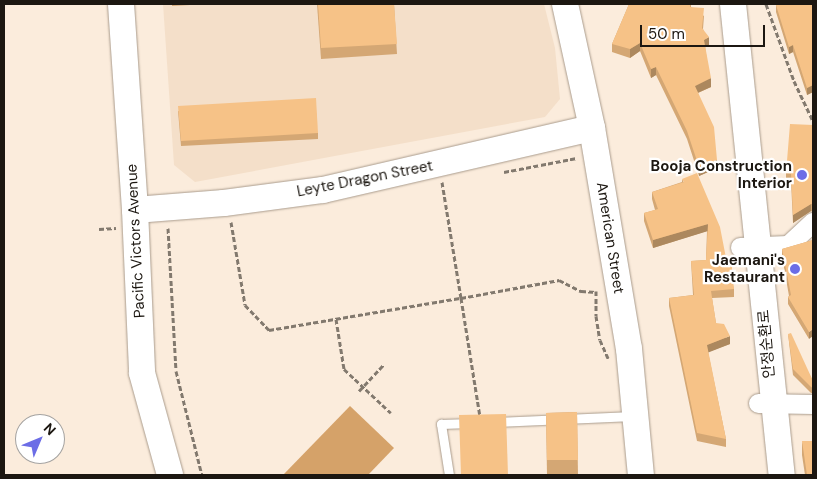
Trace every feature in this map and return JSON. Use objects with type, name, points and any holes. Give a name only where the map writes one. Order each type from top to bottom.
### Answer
[{"type":"main road","name":"Pacific Victors Avenue","points":[[120,4],[135,210],[142,373],[170,475]]},
{"type":"main road","name":"American Street","points":[[565,4],[592,128],[628,349],[641,475]]},
{"type":"main road","points":[[718,4],[749,247],[765,403],[764,475]]},
{"type":"main road","points":[[733,4],[749,247]]},
{"type":"main road","name":"Leyte Dragon Street","points":[[135,210],[224,203],[323,190],[442,179],[592,128]]},
{"type":"main road","points":[[765,403],[782,475]]},
{"type":"street","points":[[749,247],[788,245],[813,222]]},
{"type":"street","points":[[765,403],[813,404]]},
{"type":"lane","points":[[449,475],[441,424],[635,416]]},
{"type":"path","points":[[766,4],[794,81],[813,121]]},
{"type":"path","points":[[498,173],[582,157]]},
{"type":"path","points":[[442,179],[481,422]]},
{"type":"path","points":[[240,220],[231,221],[245,305],[269,330],[559,280],[581,291],[596,292]]},
{"type":"path","points":[[168,225],[176,371],[202,475]]},
{"type":"path","points":[[336,319],[344,369],[391,413]]},
{"type":"path","points":[[359,390],[384,364]]},
{"type":"shaded area","points":[[163,4],[544,4],[555,48],[560,99],[545,117],[195,182],[174,165]]},
{"type":"shaded area","points":[[350,406],[394,448],[368,475],[283,475]]},
{"type":"building","points":[[318,4],[394,4],[397,44],[321,48]]},
{"type":"building","points":[[629,4],[690,4],[690,7],[704,8],[702,28],[709,37],[704,40],[711,78],[695,86],[714,127],[717,160],[699,167],[687,131],[656,67],[651,69],[640,43],[630,49],[612,44]]},
{"type":"building","points":[[813,4],[813,85],[807,88],[793,45],[789,47],[776,5]]},
{"type":"building","points":[[316,98],[318,133],[181,141],[178,106]]},
{"type":"building","points":[[790,124],[813,125],[813,204],[793,215],[791,174],[786,173]]},
{"type":"building","points":[[697,173],[720,227],[726,258],[731,258],[734,289],[711,291],[716,323],[724,324],[730,336],[707,345],[726,439],[697,433],[669,298],[694,295],[691,261],[706,260],[708,224],[653,240],[644,213],[658,209],[652,192],[684,182],[682,179]]},
{"type":"building","points":[[813,240],[813,329],[809,332],[788,297],[791,295],[782,249]]},
{"type":"building","points":[[791,333],[813,381],[813,388],[793,369],[788,334]]},
{"type":"building","points":[[577,412],[578,460],[547,460],[546,413]]},
{"type":"building","points":[[506,414],[508,475],[461,475],[459,415]]},
{"type":"building","points":[[802,441],[813,441],[813,475],[807,475]]},
{"type":"place","name":"Booja Construction Interior","points":[[802,175]]},
{"type":"place","name":"Jaemani's Restaurant","points":[[795,269]]}]
